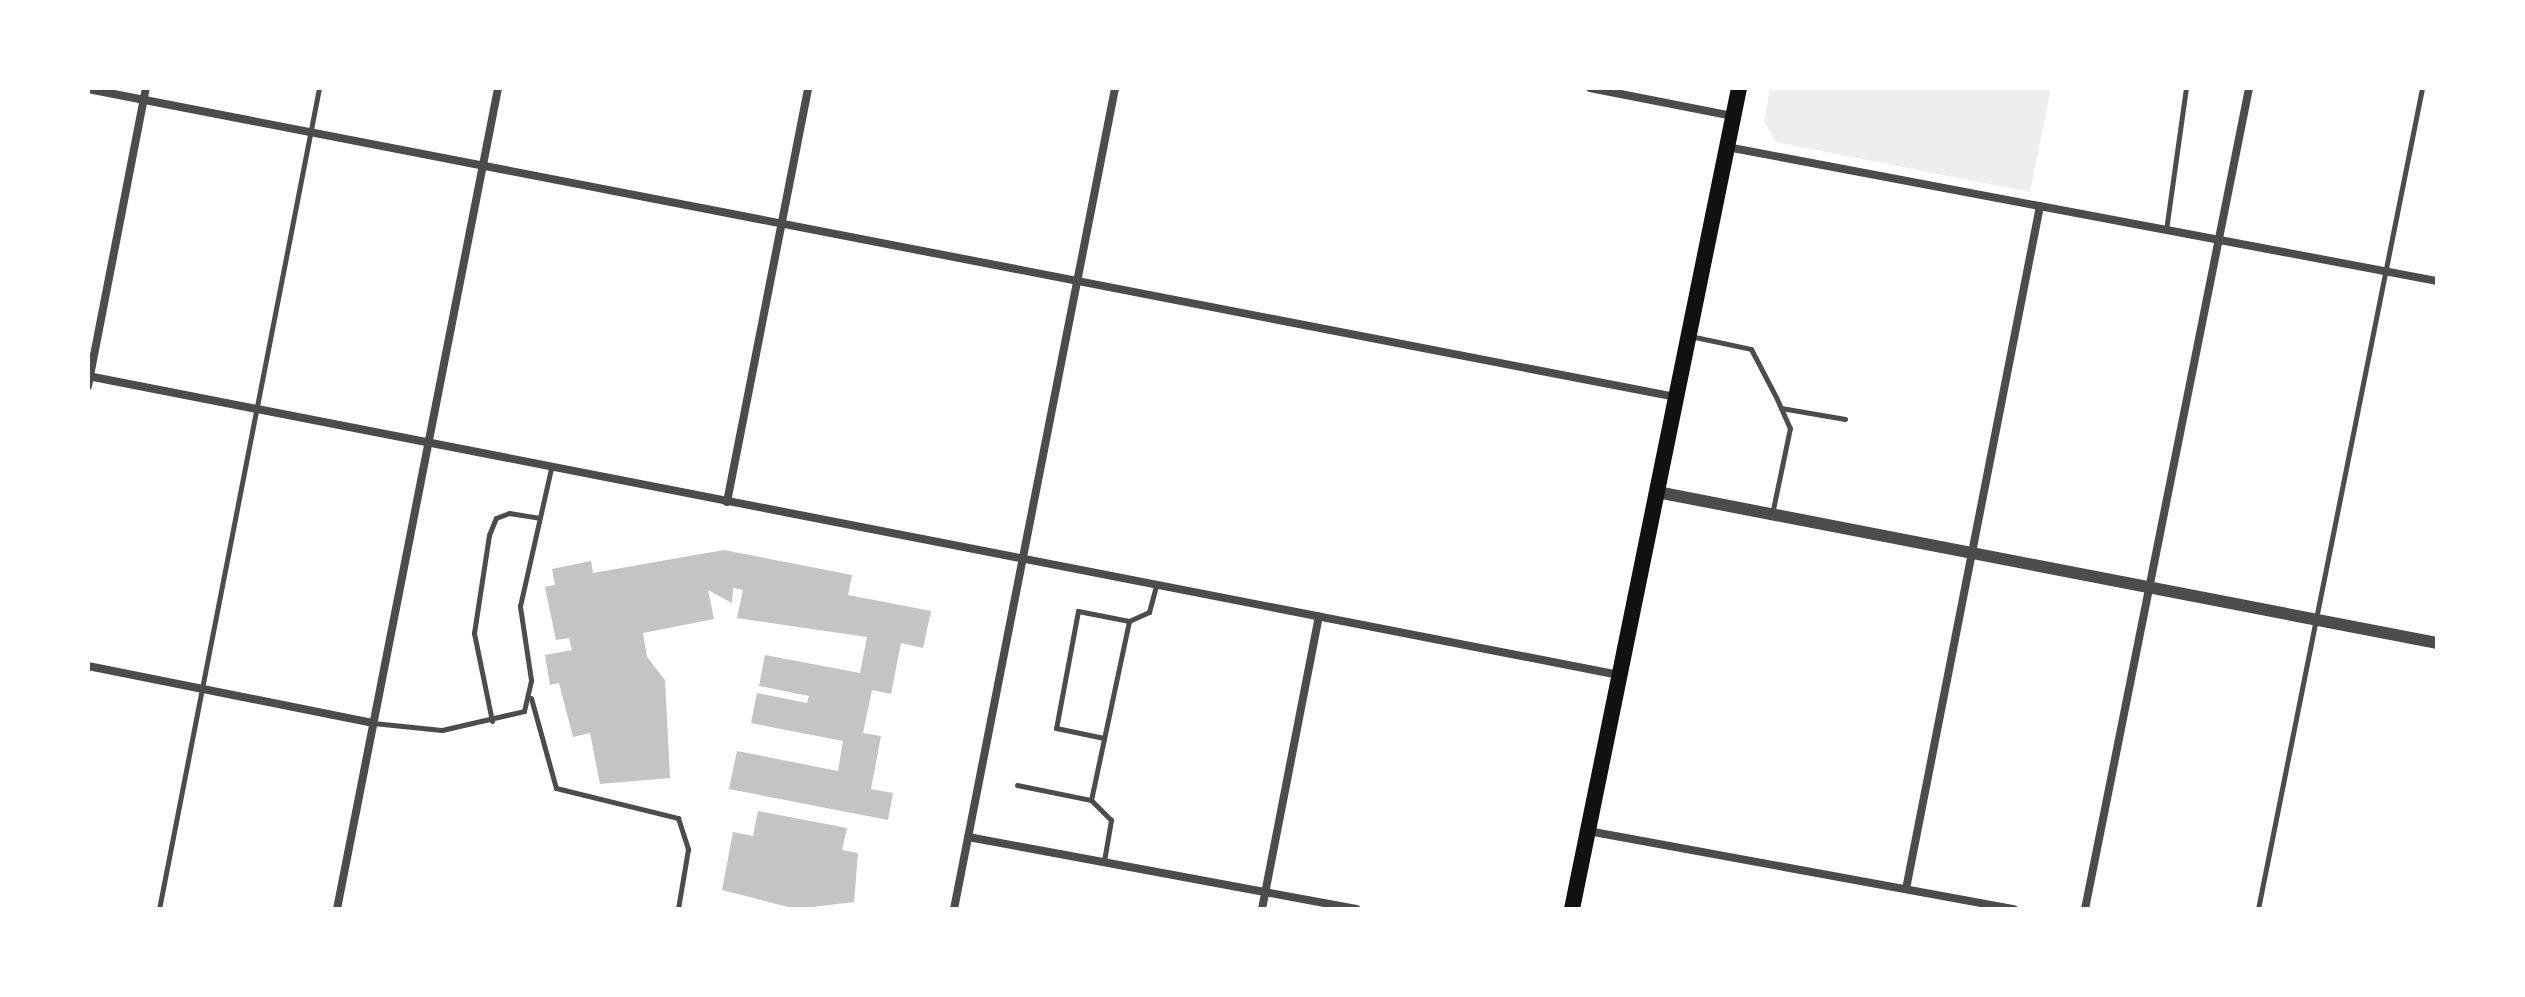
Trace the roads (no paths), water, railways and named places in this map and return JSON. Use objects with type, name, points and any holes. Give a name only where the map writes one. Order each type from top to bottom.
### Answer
[{"type":"main road","points":[[1572,909],[1739,88]]},
{"type":"street","points":[[146,88],[89,380],[259,410],[1620,675]]},
{"type":"street","points":[[337,909],[372,723],[433,444],[498,88]]},
{"type":"street","points":[[727,502],[808,88]]},
{"type":"street","points":[[954,909],[1115,88]]},
{"type":"street","points":[[1590,88],[1733,116]]},
{"type":"street","points":[[2085,909],[2146,589],[2249,88]]},
{"type":"street","points":[[88,89],[1676,397]]},
{"type":"street","points":[[1727,147],[2437,281]]},
{"type":"street","points":[[1906,889],[2040,206]]},
{"type":"street","points":[[1657,492],[2437,643]]},
{"type":"street","points":[[1262,909],[1319,617]]},
{"type":"street","points":[[88,666],[372,723]]},
{"type":"street","points":[[1588,831],[2014,909]]},
{"type":"street","points":[[968,837],[1356,909]]},
{"type":"lane","points":[[159,909],[259,410],[319,88]]},
{"type":"lane","points":[[2166,230],[2186,88]]},
{"type":"lane","points":[[2258,909],[2319,621],[2422,88]]},
{"type":"lane","points":[[1689,336],[1751,349],[1781,408],[1790,428],[1772,515]]},
{"type":"lane","points":[[1781,408],[1845,419]]},
{"type":"lane","points":[[551,468],[520,606],[530,697],[556,788],[678,818],[688,849],[678,909]]},
{"type":"lane","points":[[492,721],[474,633],[489,535],[496,518],[509,513],[540,518]]},
{"type":"lane","points":[[1104,738],[1056,728],[1078,611],[1129,621],[1149,612],[1156,586]]},
{"type":"lane","points":[[1091,800],[1129,621]]},
{"type":"lane","points":[[372,723],[442,730],[492,721],[524,711],[530,697]]},
{"type":"lane","points":[[1017,785],[1091,800],[1111,820],[1104,862]]}]
